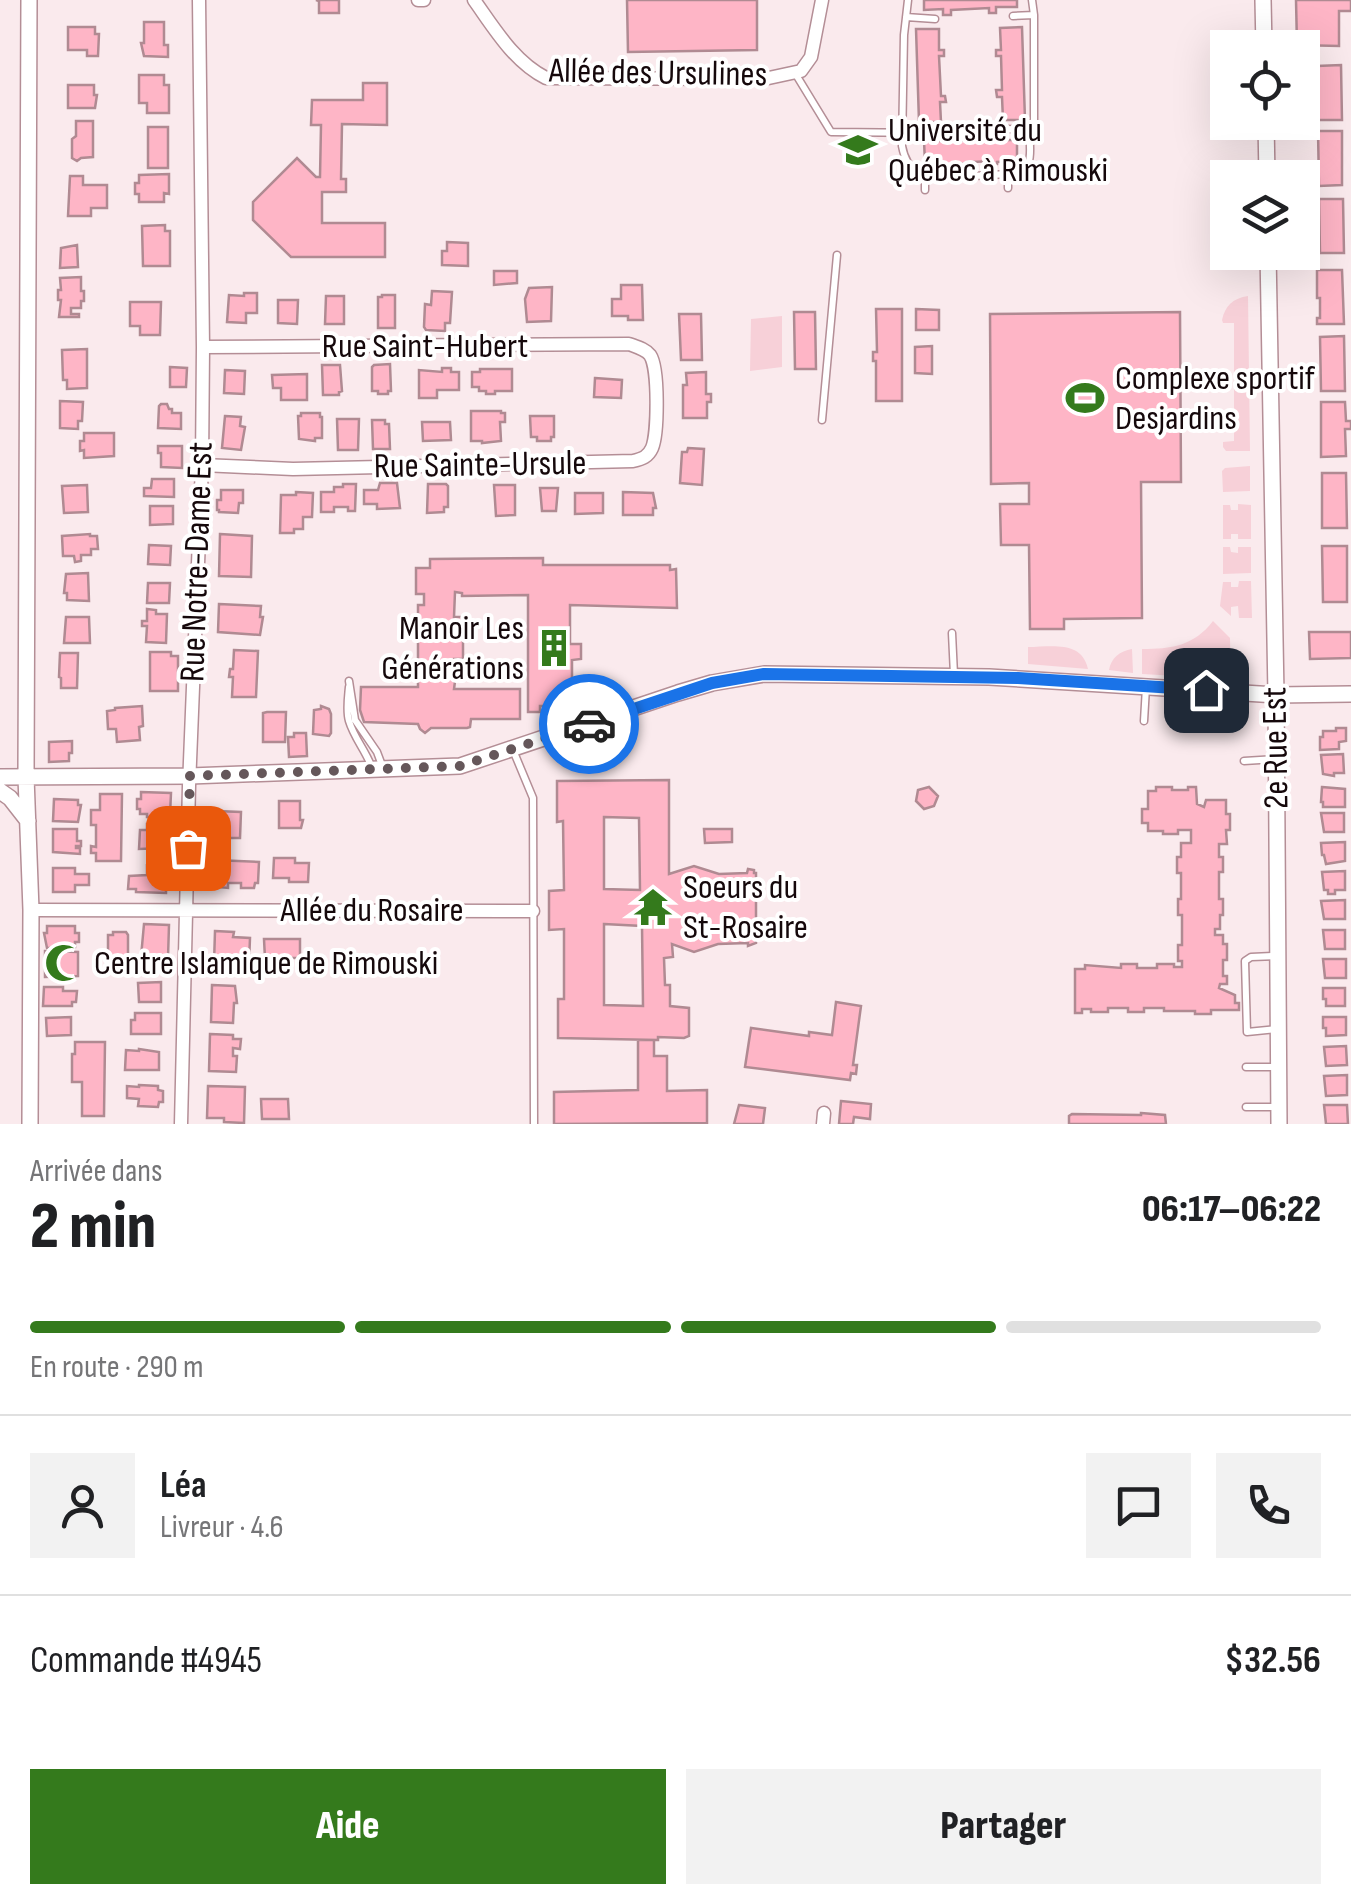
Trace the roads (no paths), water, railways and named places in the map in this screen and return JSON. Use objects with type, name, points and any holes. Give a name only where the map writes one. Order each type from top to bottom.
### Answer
[{"type":"street","points":[[29,0],[26,777],[31,910],[30,1124]]},
{"type":"street","name":"Rue Notre-Dame Est","points":[[180,1124],[202,465],[199,0]]},
{"type":"street","name":"Allée des Ursulines","points":[[474,0],[514,54],[546,78],[764,80],[801,71],[811,57],[822,0]]},
{"type":"street","points":[[1264,0],[1264,30]]},
{"type":"street","name":"2e Rue Est","points":[[1268,270],[1279,1124]]},
{"type":"street","name":"Rue Saint-Hubert","points":[[203,347],[630,344],[646,350]]},
{"type":"street","name":"Rue Sainte-Ursule","points":[[202,465],[293,469],[634,462],[646,457],[654,445],[657,373],[646,350]]},
{"type":"street","points":[[0,777],[190,776],[460,766],[712,683],[801,668],[1276,695],[1351,694]]},
{"type":"street","points":[[0,791],[28,821]]},
{"type":"street","name":"Allée du Rosaire","points":[[31,910],[533,910]]},
{"type":"lane","points":[[908,0],[904,157],[925,176],[1019,174],[1026,169],[1030,160],[1029,130],[1034,120],[1032,0]]},
{"type":"lane","points":[[1012,16],[1034,15]]},
{"type":"lane","points":[[906,17],[935,18]]},
{"type":"lane","points":[[794,72],[831,132],[931,133]]},
{"type":"lane","points":[[1006,129],[1029,130]]},
{"type":"lane","points":[[1008,174],[1008,188]]},
{"type":"lane","points":[[925,176],[925,190]]},
{"type":"lane","points":[[822,420],[837,255]]},
{"type":"lane","points":[[952,633],[954,676]]},
{"type":"lane","points":[[349,680],[355,720],[377,752],[378,769],[355,736],[348,717],[349,680]]},
{"type":"lane","points":[[1144,722],[1146,686]]},
{"type":"lane","points":[[512,750],[532,798],[534,1124]]},
{"type":"lane","points":[[1244,761],[1276,759]]},
{"type":"lane","points":[[1278,956],[1251,957],[1245,961],[1247,1032],[1278,1029]]},
{"type":"lane","points":[[1246,1067],[1279,1067]]},
{"type":"lane","points":[[1246,1106],[1279,1106]]},
{"type":"place","name":"Université du Québec à Rimouski","points":[[858,150]]},
{"type":"place","name":"Complexe sportif Desjardins","points":[[1085,398]]},
{"type":"place","name":"Manoir Les Générations","points":[[554,648]]},
{"type":"place","name":"Soeurs du St-Rosaire","points":[[653,907]]},
{"type":"place","name":"Centre Islamique de Rimouski","points":[[64,963]]}]
